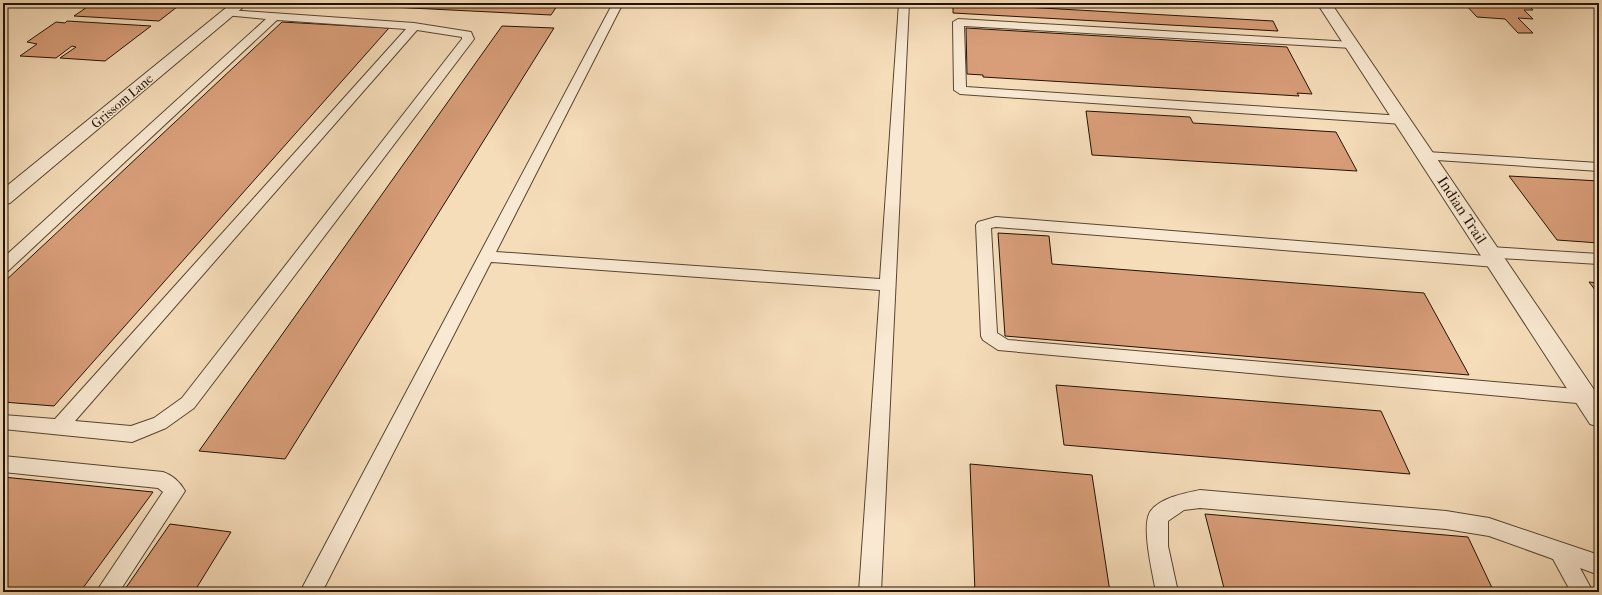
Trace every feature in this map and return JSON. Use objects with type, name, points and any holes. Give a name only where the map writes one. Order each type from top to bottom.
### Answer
[{"type":"street","name":"Indian Trail","points":[[1324,3],[1493,257],[1592,397],[1599,417]]},
{"type":"street","name":"Grissom Lane","points":[[3,199],[235,8]]},
{"type":"lane","points":[[310,592],[618,3]]},
{"type":"lane","points":[[870,592],[904,3]]},
{"type":"lane","points":[[3,422],[132,434],[160,423],[188,403],[468,39],[467,34],[414,26],[275,16],[235,8]]},
{"type":"lane","points":[[3,267],[275,16]]},
{"type":"lane","points":[[1352,45],[958,22],[960,90],[1403,120]]},
{"type":"lane","points":[[59,427],[414,26]]},
{"type":"lane","points":[[1427,156],[1599,166]]},
{"type":"lane","points":[[1592,397],[1004,346],[990,336],[983,225],[996,222],[1493,257],[1599,259]]},
{"type":"lane","points":[[486,256],[887,285]]},
{"type":"lane","points":[[3,464],[163,480],[175,491],[107,592]]},
{"type":"lane","points":[[1167,592],[1158,546],[1158,517],[1180,502],[1200,498],[1446,520],[1488,527],[1599,565]]},
{"type":"lane","points":[[1560,551],[1582,592]]},
{"type":"building","points":[[93,3],[182,3],[159,21],[74,16]]},
{"type":"building","points":[[353,3],[559,3],[551,15],[351,5]]},
{"type":"building","points":[[953,3],[1273,21],[1278,31],[953,13]]},
{"type":"building","points":[[1464,3],[1528,5],[1533,10],[1524,10],[1533,19],[1518,18],[1533,33],[1518,33],[1505,19],[1477,17]]},
{"type":"building","points":[[67,21],[151,26],[105,61],[60,58],[76,47],[72,46],[56,58],[20,56],[37,44],[27,42],[56,22],[65,23]]},
{"type":"building","points":[[282,22],[389,28],[54,406],[3,402],[3,283]]},
{"type":"building","points":[[502,26],[554,28],[285,459],[199,451]]},
{"type":"building","points":[[966,28],[1287,47],[1312,94],[1297,93],[1299,96],[983,77],[983,75],[967,74]]},
{"type":"building","points":[[1086,111],[1190,117],[1193,123],[1336,132],[1357,171],[1092,155]]},
{"type":"building","points":[[1509,176],[1599,181],[1599,243],[1557,240]]},
{"type":"building","points":[[998,233],[1049,236],[1052,264],[1424,293],[1469,375],[1005,336]]},
{"type":"building","points":[[1589,282],[1599,283],[1599,295]]},
{"type":"building","points":[[1056,385],[1381,411],[1410,474],[1064,445]]},
{"type":"building","points":[[970,464],[1092,475],[1110,592],[975,592]]},
{"type":"building","points":[[3,477],[153,492],[80,592],[3,592]]},
{"type":"building","points":[[1205,514],[1468,537],[1494,592],[1225,592]]},
{"type":"building","points":[[170,524],[231,532],[194,592],[123,592]]}]
